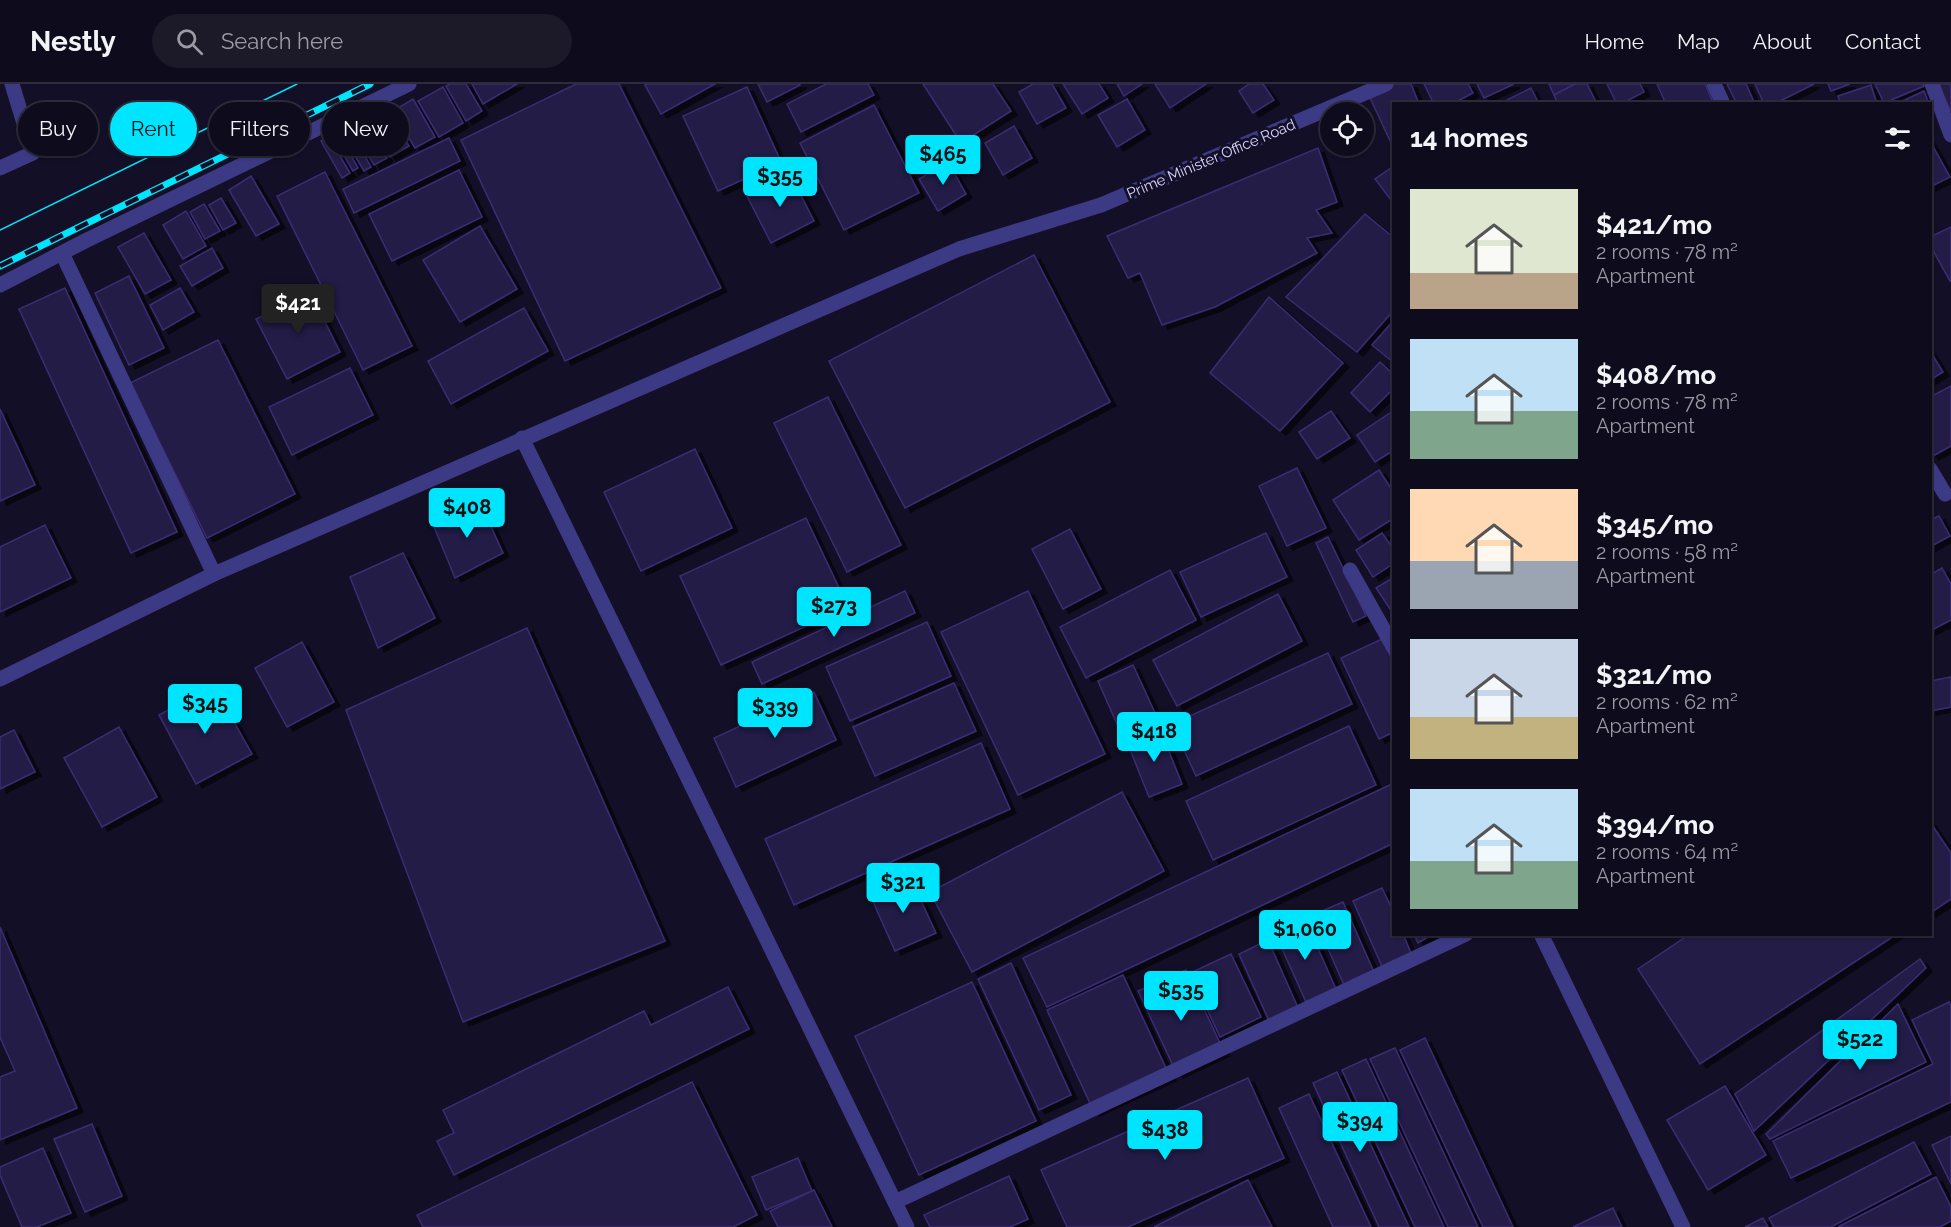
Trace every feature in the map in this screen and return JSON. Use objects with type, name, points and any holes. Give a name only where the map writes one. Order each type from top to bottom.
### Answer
[{"type":"street","points":[[0,168],[33,153],[12,84]]},
{"type":"street","points":[[0,285],[409,84]]},
{"type":"street","name":"Prime Minister Office Road","points":[[0,679],[214,574],[959,249],[1101,205],[1386,84]]},
{"type":"street","points":[[1714,84],[1722,102]]},
{"type":"street","points":[[1932,84],[1951,135]]},
{"type":"street","points":[[62,253],[214,574]]},
{"type":"street","points":[[522,438],[907,1227]]},
{"type":"street","points":[[1932,472],[1945,494]]},
{"type":"street","points":[[1350,570],[1392,644]]},
{"type":"street","points":[[895,1202],[1462,936]]},
{"type":"street","points":[[1542,936],[1683,1227]]},
{"type":"building","points":[[466,84],[482,111],[466,121],[446,86]]},
{"type":"building","points":[[472,84],[517,84],[483,104]]},
{"type":"building","points":[[576,84],[619,84],[721,288],[565,361],[461,140]]},
{"type":"building","points":[[715,84],[661,114],[645,85]]},
{"type":"building","points":[[758,84],[800,84],[800,85],[767,102]]},
{"type":"building","points":[[826,84],[868,84],[874,95],[801,132],[787,104]]},
{"type":"building","points":[[923,84],[993,84],[1011,111],[961,143]]},
{"type":"building","points":[[1033,84],[1052,84],[1066,108],[1037,124],[1019,92]]},
{"type":"building","points":[[1063,84],[1099,84],[1108,98],[1082,114]]},
{"type":"building","points":[[1117,84],[1142,84],[1124,96]]},
{"type":"building","points":[[1155,84],[1206,84],[1170,108]]},
{"type":"building","points":[[1249,84],[1263,84],[1274,100],[1253,113],[1239,91]]},
{"type":"building","points":[[1371,84],[1411,84],[1418,102],[1392,102],[1392,145],[1374,102],[1365,87]]},
{"type":"building","points":[[1424,84],[1468,84],[1473,93],[1456,102],[1433,102]]},
{"type":"building","points":[[1477,84],[1514,84],[1484,98]]},
{"type":"building","points":[[1549,84],[1575,84],[1554,95]]},
{"type":"building","points":[[1575,84],[1587,84],[1596,102],[1557,102],[1554,95]]},
{"type":"building","points":[[1607,84],[1640,84],[1644,92],[1625,102],[1616,102]]},
{"type":"building","points":[[1657,84],[1705,84],[1712,100],[1708,102],[1665,102]]},
{"type":"building","points":[[1727,84],[1746,84],[1754,102],[1736,102]]},
{"type":"building","points":[[1755,84],[1814,84],[1778,102],[1763,102]]},
{"type":"building","points":[[1828,84],[1850,84],[1831,91]]},
{"type":"building","points":[[1875,84],[1923,84],[1924,86],[1886,102],[1884,102]]},
{"type":"building","points":[[1938,84],[1951,84],[1951,112]]},
{"type":"building","points":[[1871,85],[1876,102],[1840,102],[1838,96]]},
{"type":"building","points":[[443,87],[463,123],[439,137],[418,101]]},
{"type":"building","points":[[747,87],[781,162],[718,191],[683,116]]},
{"type":"building","points":[[1531,88],[1538,102],[1503,102]]},
{"type":"building","points":[[1924,91],[1928,102],[1900,102]]},
{"type":"building","points":[[413,99],[435,137],[415,148],[409,138],[408,102]]},
{"type":"building","points":[[1127,99],[1145,130],[1117,147],[1098,115]]},
{"type":"building","points":[[874,105],[919,193],[844,230],[800,143]]},
{"type":"building","points":[[1014,126],[1032,158],[1003,175],[985,143]]},
{"type":"building","points":[[449,138],[460,161],[354,213],[343,189]]},
{"type":"building","points":[[1932,145],[1950,177],[1932,186]]},
{"type":"building","points":[[1318,148],[1337,202],[1316,210],[1332,233],[1307,238],[1317,253],[1215,307],[1162,325],[1140,273],[1128,278],[1107,236]]},
{"type":"building","points":[[330,156],[340,156],[350,173],[342,178]]},
{"type":"building","points":[[344,156],[351,156],[358,168],[353,171]]},
{"type":"building","points":[[355,156],[365,156],[371,167],[364,171]]},
{"type":"building","points":[[369,156],[386,156],[387,158],[374,165]]},
{"type":"building","points":[[948,162],[966,194],[938,211],[919,179]]},
{"type":"building","points":[[1392,167],[1392,201],[1375,179]]},
{"type":"building","points":[[459,170],[482,217],[392,261],[369,214]]},
{"type":"building","points":[[325,172],[412,346],[363,370],[277,196]]},
{"type":"building","points":[[790,174],[814,221],[771,243],[747,196]]},
{"type":"building","points":[[251,176],[279,224],[256,236],[229,190]]},
{"type":"building","points":[[221,198],[236,223],[223,230],[209,205]]},
{"type":"building","points":[[204,204],[220,231],[205,239],[190,212]]},
{"type":"building","points":[[186,211],[206,246],[183,259],[163,225]]},
{"type":"building","points":[[1365,214],[1392,236],[1392,312],[1357,352],[1286,297]]},
{"type":"building","points":[[480,226],[517,289],[460,322],[423,260]]},
{"type":"building","points":[[1951,227],[1950,281],[1932,249],[1932,236]]},
{"type":"building","points":[[144,233],[171,280],[145,294],[118,247]]},
{"type":"building","points":[[212,248],[223,268],[192,286],[180,266]]},
{"type":"building","points":[[1034,255],[1110,402],[905,508],[829,361]]},
{"type":"building","points":[[129,276],[164,348],[129,365],[95,293]]},
{"type":"building","points":[[65,288],[177,532],[131,553],[19,309]]},
{"type":"building","points":[[180,288],[194,312],[163,330],[150,305]]},
{"type":"building","points":[[310,292],[340,352],[287,379],[256,319]]},
{"type":"building","points":[[1269,297],[1343,363],[1280,431],[1210,373]]},
{"type":"building","points":[[524,308],[548,351],[451,404],[428,361]]},
{"type":"building","points":[[1392,322],[1392,361],[1372,345]]},
{"type":"building","points":[[218,340],[295,494],[207,538],[130,383]]},
{"type":"building","points":[[1932,354],[1943,372],[1932,379]]},
{"type":"building","points":[[1380,362],[1392,373],[1392,390],[1370,412],[1351,393]]},
{"type":"building","points":[[350,368],[373,415],[292,455],[269,407]]},
{"type":"building","points":[[1951,386],[1951,446],[1933,456],[1932,455],[1932,396]]},
{"type":"building","points":[[828,397],[901,545],[847,572],[774,423]]},
{"type":"building","points":[[0,409],[35,485],[0,501]]},
{"type":"building","points":[[1331,411],[1350,438],[1317,459],[1299,432]]},
{"type":"building","points":[[1390,413],[1392,416],[1392,451],[1375,462],[1357,435]]},
{"type":"building","points":[[695,449],[732,528],[641,571],[604,492]]},
{"type":"building","points":[[1297,468],[1326,528],[1287,546],[1259,486]]},
{"type":"building","points":[[1379,470],[1392,490],[1392,519],[1359,540],[1333,500]]},
{"type":"building","points":[[479,500],[503,553],[455,578],[432,522]]},
{"type":"building","points":[[1939,516],[1950,536],[1932,546],[1932,519]]},
{"type":"building","points":[[806,518],[848,607],[721,665],[680,576]]},
{"type":"building","points":[[45,525],[71,578],[0,612],[0,547]]},
{"type":"building","points":[[1070,529],[1101,589],[1063,609],[1032,549]]},
{"type":"building","points":[[1266,533],[1287,577],[1201,617],[1180,572]]},
{"type":"building","points":[[1382,533],[1392,547],[1392,564],[1373,577],[1356,550]]},
{"type":"building","points":[[1328,537],[1366,616],[1353,622],[1316,543]]},
{"type":"building","points":[[403,553],[435,618],[378,648],[350,577]]},
{"type":"building","points":[[1942,568],[1951,584],[1951,620],[1932,630],[1932,574]]},
{"type":"building","points":[[1170,570],[1196,620],[1086,678],[1060,627]]},
{"type":"building","points":[[1392,578],[1392,612],[1376,588]]},
{"type":"building","points":[[905,591],[915,613],[762,684],[752,662]]},
{"type":"building","points":[[1028,591],[1105,754],[1018,795],[941,632]]},
{"type":"building","points":[[1278,594],[1302,641],[1177,706],[1153,660]]},
{"type":"building","points":[[927,622],[951,676],[850,721],[826,667]]},
{"type":"building","points":[[527,628],[665,941],[463,1022],[346,710]]},
{"type":"building","points":[[1382,639],[1392,659],[1392,733],[1379,739],[1341,658]]},
{"type":"building","points":[[302,642],[334,702],[287,727],[255,668]]},
{"type":"building","points":[[1328,653],[1352,704],[1196,776],[1172,724]]},
{"type":"building","points":[[1133,665],[1156,715],[1120,731],[1098,681]]},
{"type":"building","points":[[1951,677],[1951,707],[1932,711],[1932,681]]},
{"type":"building","points":[[954,683],[976,731],[875,776],[853,727]]},
{"type":"building","points":[[213,685],[252,754],[196,784],[159,715]]},
{"type":"building","points":[[814,692],[836,740],[736,787],[714,738]]},
{"type":"building","points":[[1349,726],[1376,785],[1213,860],[1186,801]]},
{"type":"building","points":[[119,727],[157,797],[102,827],[64,758]]},
{"type":"building","points":[[1160,729],[1182,784],[1149,797],[1127,742]]},
{"type":"building","points":[[14,730],[35,772],[0,789],[0,737]]},
{"type":"building","points":[[981,743],[1010,809],[794,905],[765,839]]},
{"type":"building","points":[[1392,784],[1392,844],[1047,1007],[1023,958]]},
{"type":"building","points":[[1122,792],[1164,871],[972,972],[930,892]]},
{"type":"building","points":[[1932,825],[1951,853],[1951,899],[1932,912]]},
{"type":"building","points":[[910,877],[936,933],[895,951],[870,895]]},
{"type":"building","points":[[1382,888],[1392,909],[1392,936],[1404,936],[1413,958],[1384,971],[1353,901]]},
{"type":"building","points":[[1343,902],[1374,972],[1344,985],[1313,915]]},
{"type":"building","points":[[1305,919],[1336,989],[1306,1002],[1275,933]]},
{"type":"building","points":[[0,927],[77,1108],[0,1140],[0,1077],[15,1071],[0,1037]]},
{"type":"building","points":[[1415,936],[1430,936],[1418,943]]},
{"type":"building","points":[[1687,936],[1894,936],[1700,1064],[1638,969]]},
{"type":"building","points":[[1268,940],[1299,1010],[1270,1023],[1239,954]]},
{"type":"building","points":[[1231,954],[1261,1017],[1220,1037],[1190,973]]},
{"type":"building","points":[[1920,959],[1926,968],[1754,1131],[1735,1094]]},
{"type":"building","points":[[1011,963],[1071,1095],[1039,1110],[978,979]]},
{"type":"building","points":[[1186,970],[1224,1052],[1177,1074],[1138,991]]},
{"type":"building","points":[[1123,975],[1170,1077],[1094,1112],[1047,1010]]},
{"type":"building","points":[[972,982],[1036,1121],[919,1175],[855,1036]]},
{"type":"building","points":[[728,987],[749,1029],[454,1175],[437,1141],[454,1133],[443,1110],[644,1011],[651,1025]]},
{"type":"building","points":[[1949,1002],[1951,1006],[1951,1102],[1791,1178],[1773,1141],[1933,1064],[1912,1020]]},
{"type":"building","points":[[1898,1004],[1926,1062],[1770,1139],[1766,1134]]},
{"type":"building","points":[[1425,1038],[1513,1227],[1483,1227],[1400,1050]]},
{"type":"building","points":[[1395,1048],[1478,1227],[1448,1227],[1370,1059]]},
{"type":"building","points":[[1366,1059],[1444,1227],[1415,1227],[1342,1070]]},
{"type":"building","points":[[1337,1072],[1409,1227],[1379,1227],[1313,1083]]},
{"type":"building","points":[[1248,1078],[1284,1158],[1128,1227],[1067,1227],[1041,1170]]},
{"type":"building","points":[[692,1082],[757,1215],[733,1227],[423,1227],[417,1215]]},
{"type":"building","points":[[1725,1086],[1766,1155],[1708,1190],[1667,1120]]},
{"type":"building","points":[[1309,1094],[1371,1227],[1333,1227],[1279,1108]]},
{"type":"building","points":[[92,1124],[122,1196],[85,1212],[54,1139]]},
{"type":"building","points":[[1951,1136],[1951,1184],[1932,1145]]},
{"type":"building","points":[[1914,1142],[1931,1174],[1831,1227],[1774,1227],[1769,1218]]},
{"type":"building","points":[[43,1148],[71,1213],[37,1227],[22,1227],[0,1175],[0,1167]]},
{"type":"building","points":[[798,1158],[812,1191],[766,1210],[752,1177]]},
{"type":"building","points":[[1009,1176],[1028,1219],[1010,1227],[930,1227],[924,1215]]},
{"type":"building","points":[[1936,1177],[1951,1207],[1951,1221],[1940,1227],[1838,1227]]},
{"type":"building","points":[[1248,1180],[1272,1227],[1154,1227]]},
{"type":"building","points":[[814,1190],[832,1227],[778,1227],[770,1211]]},
{"type":"building","points":[[1613,1208],[1622,1227],[1573,1227]]},
{"type":"building","points":[[1763,1218],[1768,1227],[1745,1227]]},
{"type":"tram line","points":[[0,230],[297,84]]},
{"type":"railway","points":[[0,266],[370,84]]}]
